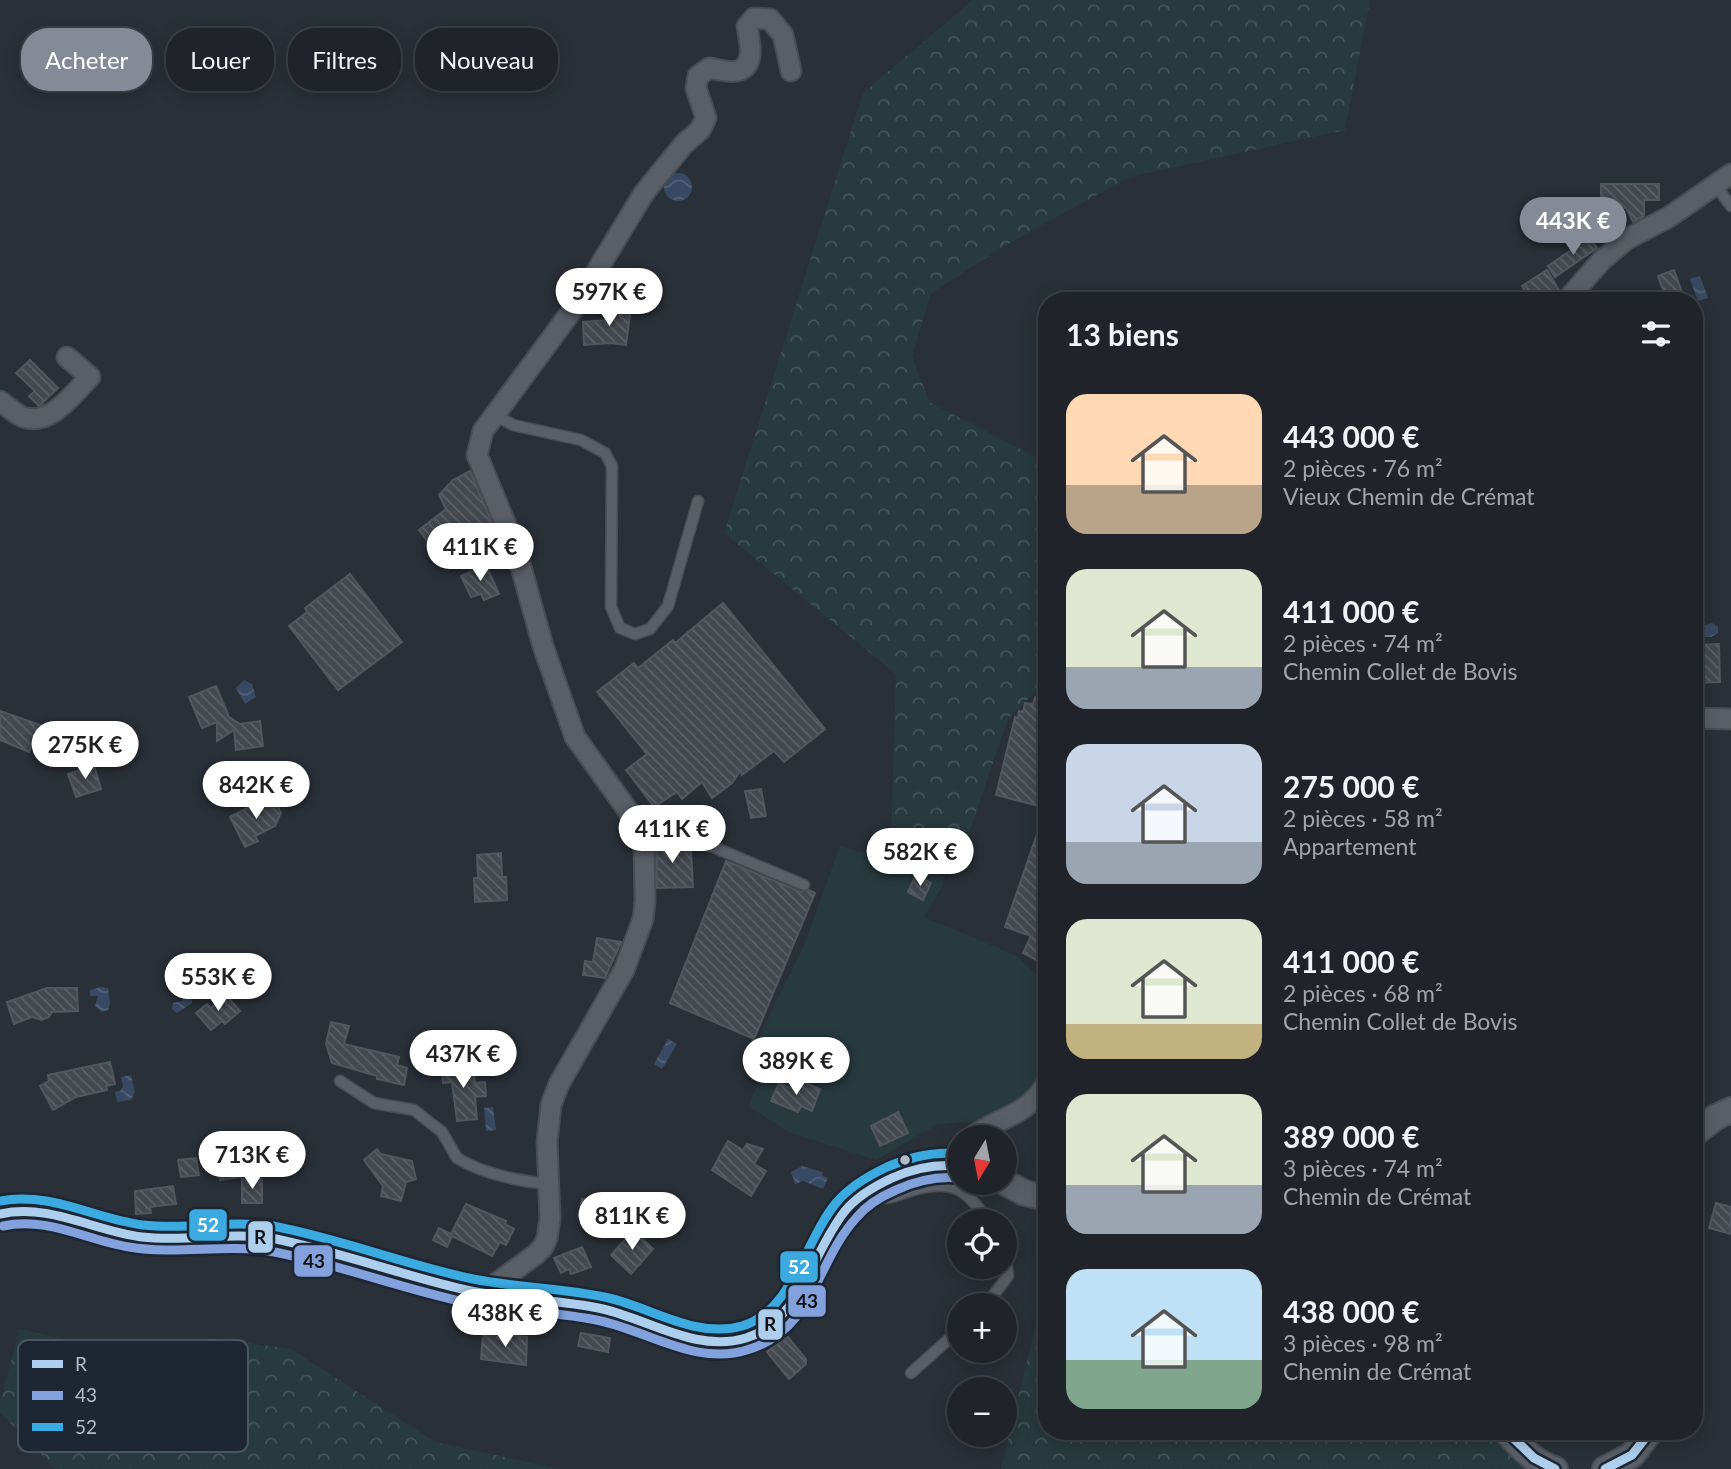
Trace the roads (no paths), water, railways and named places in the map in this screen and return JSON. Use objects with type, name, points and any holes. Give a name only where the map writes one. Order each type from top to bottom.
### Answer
[{"type":"street","points":[[484,1293],[543,1247],[550,1229],[548,1119],[554,1095],[624,970],[643,919],[645,901],[643,843],[634,819],[575,737],[543,646],[516,550],[477,455],[484,431],[576,305],[644,193],[684,144],[700,130],[706,118],[696,88],[698,76],[709,68],[737,71],[747,64],[751,54],[747,26],[754,18],[770,19],[783,35],[791,71]]},
{"type":"street","points":[[1574,292],[1602,260],[1627,239],[1669,217],[1723,180]]},
{"type":"street","points":[[0,401],[21,416],[35,419],[58,410],[90,377],[67,357]]},
{"type":"street","points":[[1703,718],[1731,719]]},
{"type":"street","points":[[996,1125],[1023,1111],[1038,1097]]},
{"type":"street","points":[[1703,1127],[1731,1110]]},
{"type":"street","points":[[0,1214],[42,1211],[132,1236],[198,1239],[248,1236],[312,1247],[429,1282],[484,1293],[591,1306],[637,1318],[685,1337],[713,1342],[757,1334],[790,1308],[802,1290],[831,1231],[845,1211],[864,1194],[882,1182],[914,1169],[947,1162]]},
{"type":"street","points":[[1017,1189],[1038,1196]]},
{"type":"street","points":[[1514,1440],[1542,1465],[1555,1469]]},
{"type":"street","points":[[1605,1469],[1632,1455],[1644,1440]]},
{"type":"lane","points":[[1723,180],[1731,206]]},
{"type":"lane","points":[[495,415],[513,425],[580,440],[605,453],[612,466],[611,607],[620,628],[635,634],[649,629],[667,606],[698,501]]},
{"type":"lane","points":[[634,819],[664,821],[681,840],[713,847],[804,885]]},
{"type":"lane","points":[[341,1081],[374,1103],[414,1110],[442,1132],[461,1161],[481,1169],[549,1184]]},
{"type":"lane","points":[[864,1194],[883,1200],[935,1186],[953,1186],[966,1193],[979,1209]]},
{"type":"lane","points":[[995,1293],[1006,1279]]},
{"type":"lane","points":[[911,1373],[947,1341]]},
{"type":"water","points":[[678,173],[688,177],[692,187],[688,197],[678,201],[668,197],[664,187],[668,177]]},
{"type":"water","points":[[1612,212],[1617,222],[1594,233],[1589,224]]},
{"type":"water","points":[[1700,276],[1708,298],[1703,300],[1703,292],[1695,292],[1690,279]]},
{"type":"water","points":[[1712,623],[1718,627],[1718,633],[1704,637],[1703,641],[1703,626]]},
{"type":"water","points":[[244,680],[252,684],[256,697],[245,704],[236,688]]},
{"type":"water","points":[[108,988],[110,1004],[108,1010],[102,1012],[95,1006],[98,996],[90,996],[90,990]]},
{"type":"water","points":[[186,994],[192,994],[192,1003],[177,1013],[172,1009],[173,1003],[182,1001]]},
{"type":"water","points":[[668,1039],[677,1044],[662,1069],[654,1064]]},
{"type":"water","points":[[131,1075],[135,1092],[131,1100],[117,1102],[115,1092],[120,1091],[123,1086],[121,1077]]},
{"type":"water","points":[[493,1107],[496,1130],[486,1131],[484,1108]]},
{"type":"water","points":[[802,1166],[823,1172],[822,1175],[828,1178],[823,1189],[803,1181],[795,1184],[791,1172]]}]
